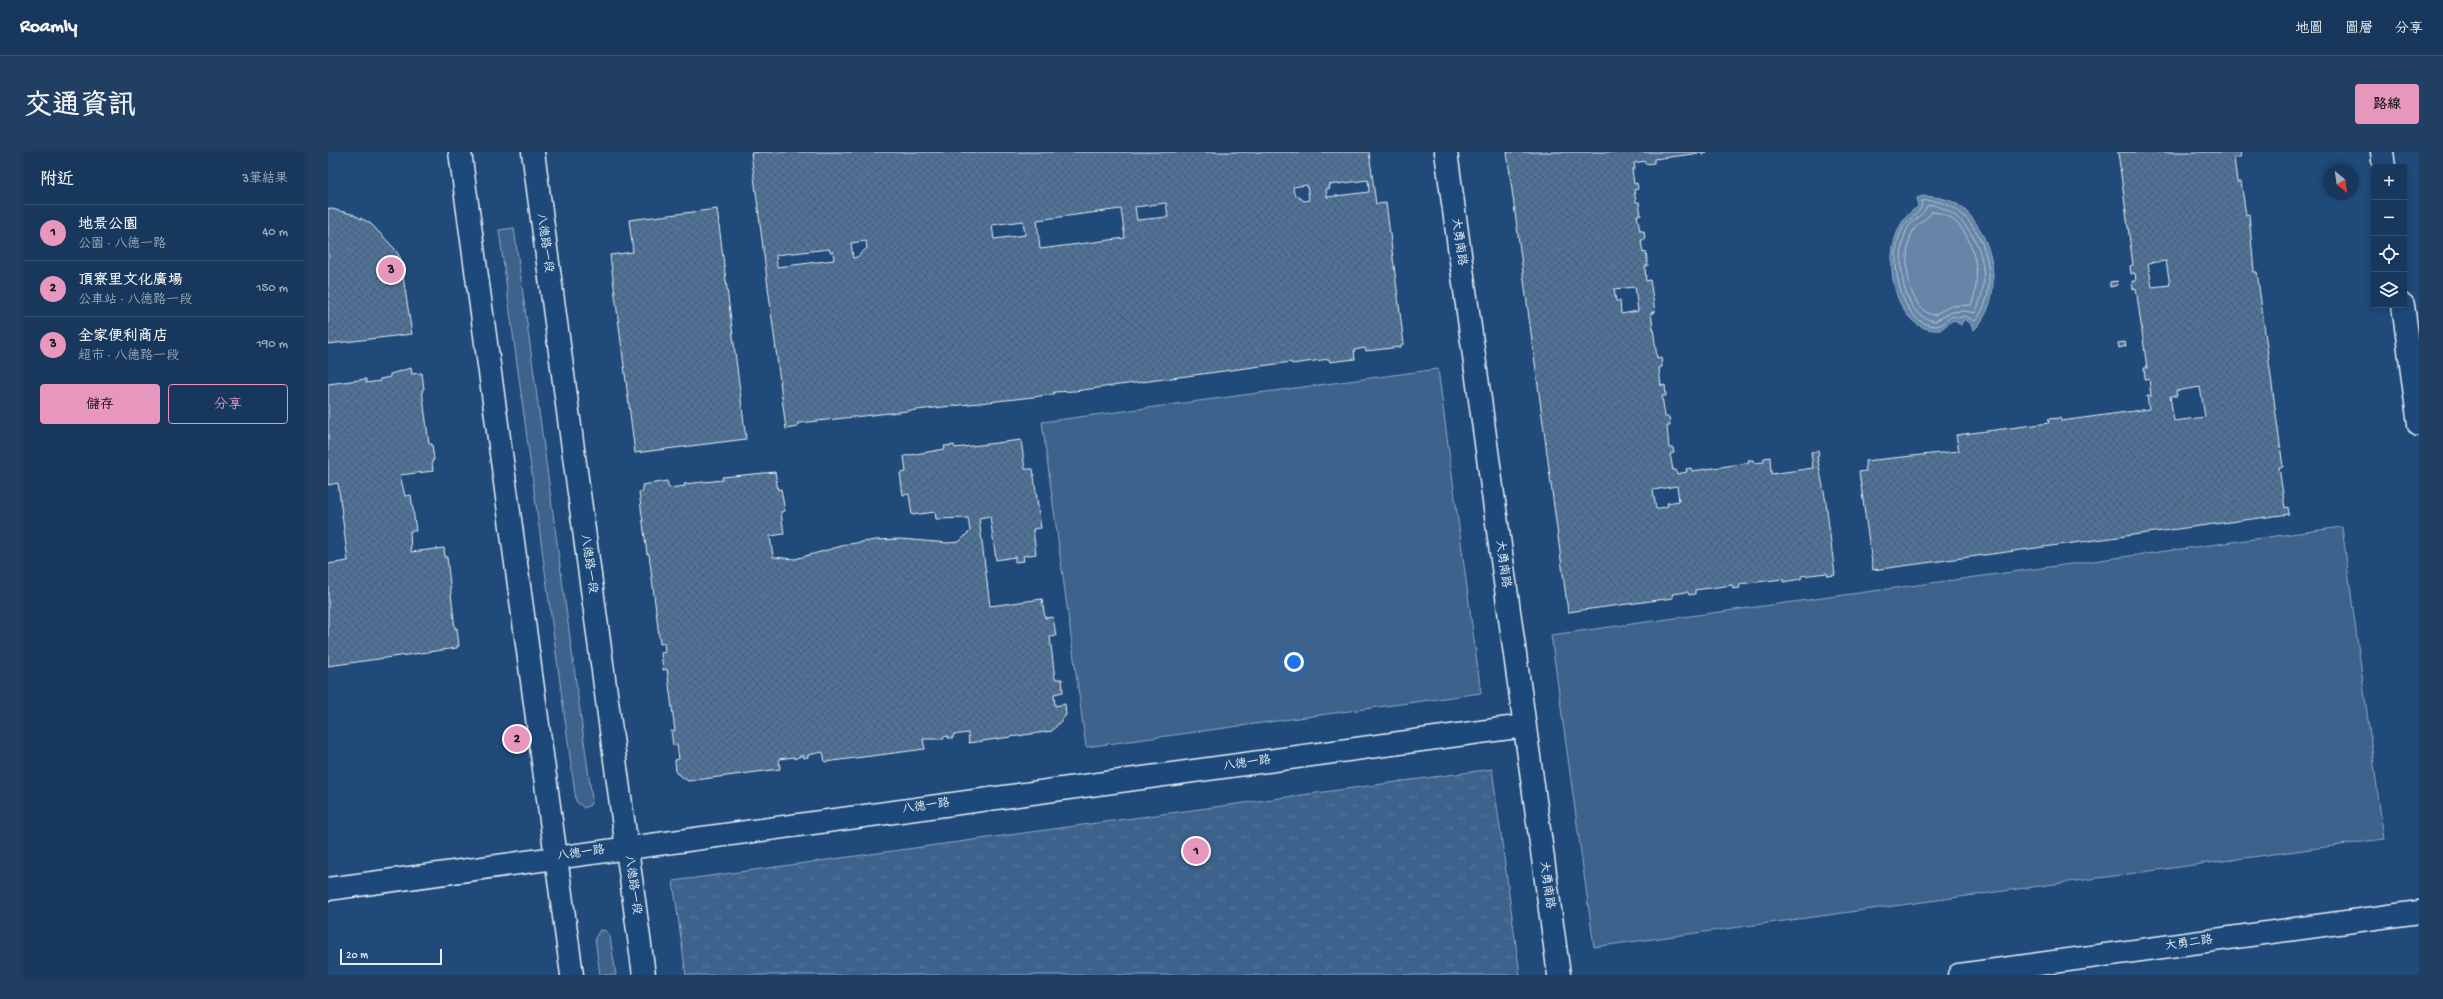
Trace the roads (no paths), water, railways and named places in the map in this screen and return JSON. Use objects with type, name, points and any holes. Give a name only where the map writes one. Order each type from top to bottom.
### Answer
[{"type":"street","points":[[460,152],[572,975]]},
{"type":"street","name":"八德路一段","points":[[533,152],[644,975]]},
{"type":"street","name":"大勇南路","points":[[1446,152],[1559,975]]},
{"type":"street","points":[[2382,152],[2384,164]]},
{"type":"street","points":[[2403,308],[2419,424]]},
{"type":"street","name":"八德一路","points":[[328,889],[1524,726]]},
{"type":"street","name":"大勇二路","points":[[1959,975],[2419,912]]},
{"type":"water","points":[[1922,196],[1937,197],[1956,203],[1960,206],[1972,217],[1988,248],[1992,266],[1993,284],[1991,301],[1984,317],[1974,330],[1970,323],[1964,319],[1961,325],[1953,320],[1940,330],[1922,327],[1908,316],[1899,300],[1893,279],[1892,258],[1896,237],[1904,219],[1918,207],[1917,198]]},
{"type":"place","name":"全家便利商店","points":[[391,270]]},
{"type":"place","name":"頂寮里文化廣場","points":[[517,739]]},
{"type":"place","name":"地景公園","points":[[1196,851]]}]
